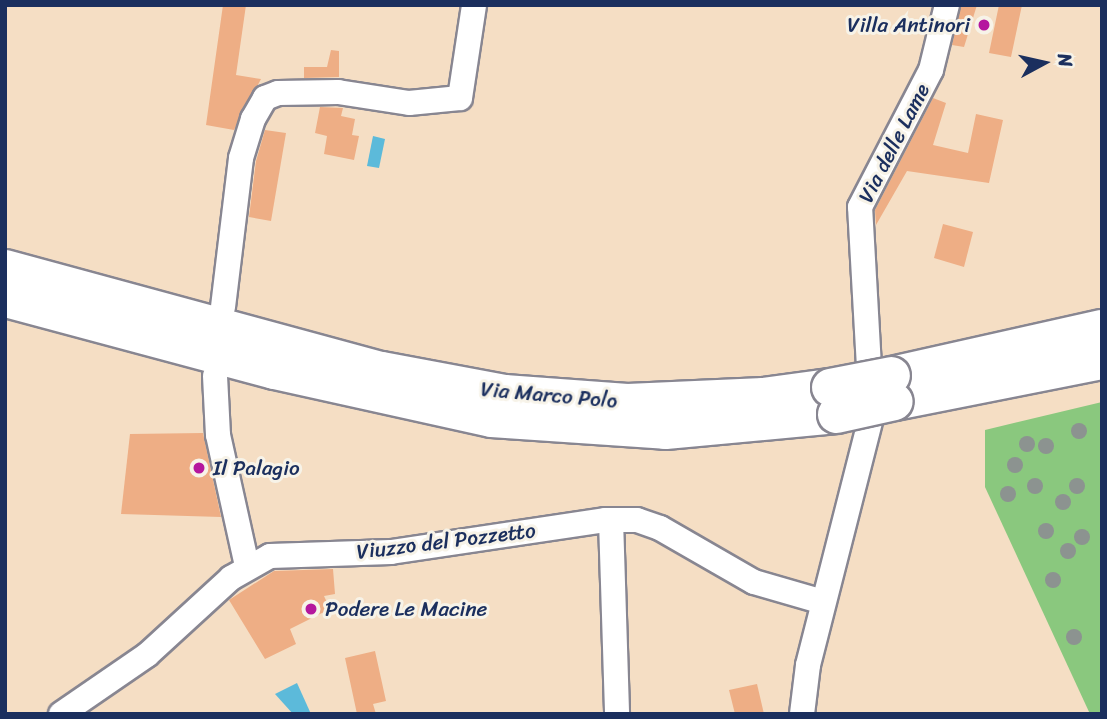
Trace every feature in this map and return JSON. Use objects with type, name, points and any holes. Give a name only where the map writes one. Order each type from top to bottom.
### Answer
[{"type":"highway","name":"Via Marco Polo","points":[[5,268],[381,370],[504,393],[639,401],[865,394],[1102,328]]},
{"type":"highway","name":"Via Marco Polo","points":[[5,298],[274,370],[491,418],[665,429],[865,394],[1102,360]]},
{"type":"street","points":[[223,307],[241,158],[253,119],[265,98],[278,93],[338,92],[409,103],[460,98],[474,5]]},
{"type":"street","name":"Via delle Lame","points":[[802,714],[865,394],[860,207],[931,70],[947,5]]},
{"type":"street","points":[[215,376],[218,435],[247,566]]},
{"type":"street","points":[[611,520],[617,714]]},
{"type":"street","name":"Viuzzo del Pozzetto","points":[[61,714],[147,655],[247,566],[270,556],[391,552],[611,520],[637,520],[660,528],[754,582],[824,602]]},
{"type":"green space","points":[[1102,402],[1102,714],[1090,714],[985,487],[985,430]]},
{"type":"water","points":[[373,136],[385,139],[379,168],[367,166]]},
{"type":"water","points":[[297,683],[311,714],[293,714],[275,694]]},
{"type":"building","points":[[223,5],[246,5],[236,75],[261,79],[234,130],[206,125]]},
{"type":"building","points":[[961,5],[977,5],[964,47],[952,45]]},
{"type":"building","points":[[999,5],[1022,5],[1011,57],[989,53]]},
{"type":"building","points":[[331,50],[339,51],[339,77],[304,78],[304,67],[327,67]]},
{"type":"building","points":[[933,98],[946,103],[933,145],[968,153],[976,114],[1003,120],[989,183],[907,171],[876,225],[875,210]]},
{"type":"building","points":[[320,107],[343,108],[341,116],[355,119],[352,135],[359,136],[354,160],[324,154],[327,136],[315,133]]},
{"type":"building","points":[[265,130],[286,133],[271,221],[249,217],[256,161]]},
{"type":"building","points":[[943,224],[973,232],[964,267],[934,258]]},
{"type":"building","name":"Il Palagio","points":[[203,433],[221,517],[121,514],[130,434]]},
{"type":"building","name":"Podere Le Macine","points":[[333,569],[335,594],[324,596],[330,609],[290,629],[296,644],[265,659],[229,600],[274,571]]},
{"type":"building","points":[[375,651],[386,701],[373,704],[376,714],[357,714],[345,658]]},
{"type":"building","points":[[757,684],[764,714],[735,714],[729,690]]},
{"type":"place","name":"Villa Antinori","points":[[984,25]]},
{"type":"place","name":"Il Palagio","points":[[199,468]]},
{"type":"place","name":"Podere Le Macine","points":[[311,609]]}]
